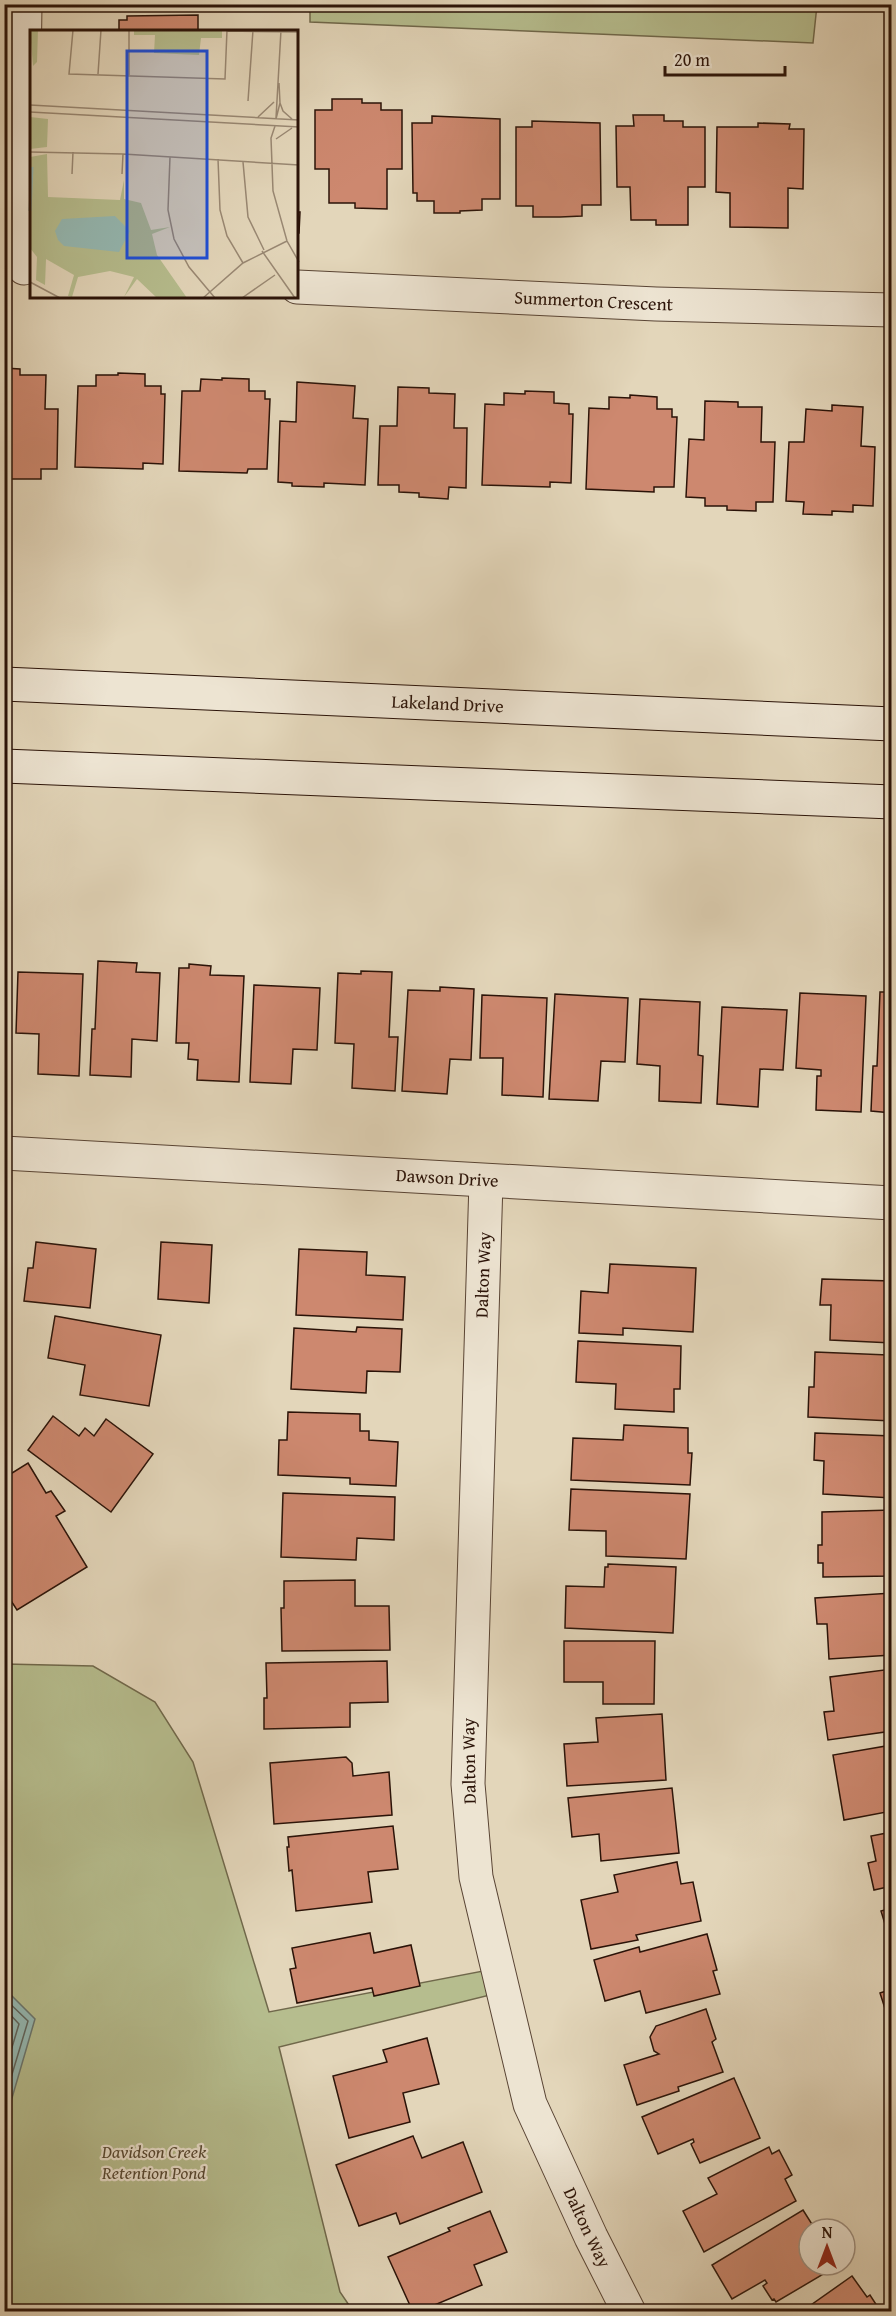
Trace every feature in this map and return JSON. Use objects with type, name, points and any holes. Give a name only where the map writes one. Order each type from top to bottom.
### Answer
[{"type":"street","points":[[20,268],[25,4]]},
{"type":"street","name":"Summerton Crescent","points":[[298,287],[656,304],[891,310]]},
{"type":"street","name":"Lakeland Drive","points":[[4,684],[891,724]]},
{"type":"street","points":[[4,766],[891,802]]},
{"type":"street","name":"Dawson Drive","points":[[4,1153],[891,1203]]},
{"type":"street","name":"Dalton Way","points":[[486,1181],[468,1761],[476,1877],[530,2104],[591,2237],[629,2312]]},
{"type":"green space","points":[[310,4],[817,5],[813,43],[310,22]]},
{"type":"green space","name":"Davidson Creek Retention Pond","points":[[5,1664],[93,1666],[155,1702],[193,1762],[269,2012],[483,1971],[490,1995],[279,2047],[340,2292],[353,2311],[5,2312]]},
{"type":"water","points":[[5,1989],[35,2019],[5,2122]]},
{"type":"building","points":[[198,15],[198,30],[119,30],[119,20],[127,20],[127,16]]},
{"type":"building","points":[[332,99],[362,99],[362,103],[381,103],[381,110],[402,110],[402,169],[387,169],[387,209],[355,208],[355,203],[329,203],[329,169],[315,169],[315,110],[332,110]]},
{"type":"building","points":[[633,115],[664,115],[664,121],[683,121],[683,127],[705,127],[705,187],[688,187],[688,225],[656,225],[656,220],[631,220],[630,187],[617,187],[616,126],[634,126]]},
{"type":"building","points":[[432,116],[500,119],[500,199],[482,199],[482,210],[460,211],[460,213],[434,213],[434,201],[417,201],[417,193],[413,193],[412,123],[432,123]]},
{"type":"building","points":[[532,121],[600,123],[601,205],[582,205],[582,216],[560,217],[533,217],[533,206],[516,206],[516,127],[532,127]]},
{"type":"building","points":[[758,123],[790,124],[789,129],[804,129],[803,189],[788,188],[788,228],[730,227],[730,193],[716,192],[717,127],[758,127]]},
{"type":"building","points":[[298,212],[300,212],[299,233]]},
{"type":"building","points":[[4,368],[20,369],[20,375],[46,375],[45,409],[58,409],[57,469],[41,469],[41,479],[10,479],[10,474],[4,474]]},
{"type":"building","points":[[118,373],[145,374],[145,386],[161,386],[161,394],[165,394],[163,464],[143,463],[143,469],[75,467],[78,386],[96,386],[96,375],[118,375]]},
{"type":"building","points":[[222,378],[249,379],[249,391],[265,391],[265,399],[270,399],[267,469],[248,469],[247,473],[179,471],[182,391],[200,391],[201,379],[222,380]]},
{"type":"building","points":[[297,382],[355,386],[353,418],[368,419],[365,485],[324,483],[324,487],[292,486],[292,483],[278,482],[280,421],[296,422]]},
{"type":"building","points":[[398,387],[429,388],[429,393],[455,394],[454,428],[467,428],[466,488],[449,487],[448,499],[419,497],[419,493],[399,492],[399,485],[378,485],[380,426],[397,426]]},
{"type":"building","points":[[525,391],[554,392],[554,403],[569,404],[569,414],[573,414],[571,483],[550,482],[550,487],[482,485],[485,404],[504,405],[504,393],[525,394]]},
{"type":"building","points":[[630,395],[657,397],[657,409],[672,409],[672,417],[677,417],[674,487],[654,487],[654,492],[586,489],[589,408],[609,409],[609,397],[630,398]]},
{"type":"building","points":[[705,401],[738,402],[738,407],[762,407],[761,442],[775,442],[773,502],[756,502],[756,511],[727,510],[727,506],[705,506],[705,498],[686,497],[689,439],[704,440]]},
{"type":"building","points":[[832,405],[863,407],[861,446],[875,447],[873,506],[853,505],[853,512],[832,511],[832,515],[803,514],[804,502],[786,501],[789,442],[804,442],[806,409],[832,411]]},
{"type":"building","points":[[892,440],[892,503],[889,503]]},
{"type":"building","points":[[98,961],[137,963],[136,972],[160,973],[157,1041],[132,1039],[131,1077],[90,1075]]},
{"type":"building","points":[[189,964],[211,966],[210,975],[244,976],[239,1082],[197,1080],[198,1060],[188,1059],[189,1043],[176,1043],[179,968],[189,968]]},
{"type":"building","points":[[361,971],[392,972],[389,1037],[398,1037],[395,1091],[352,1088],[354,1044],[335,1043],[338,973],[361,974]]},
{"type":"building","points":[[18,972],[83,974],[79,1076],[38,1074],[39,1034],[16,1033]]},
{"type":"building","points":[[254,985],[320,988],[317,1050],[293,1049],[291,1084],[250,1082]]},
{"type":"building","points":[[440,987],[474,989],[471,1060],[450,1059],[447,1094],[402,1091],[408,990],[440,991]]},
{"type":"building","points":[[880,992],[892,992],[892,1113],[871,1111],[873,1066],[877,1066]]},
{"type":"building","points":[[800,993],[866,996],[861,1112],[816,1110],[817,1076],[821,1076],[821,1070],[796,1068]]},
{"type":"building","points":[[555,994],[628,998],[625,1062],[601,1061],[598,1101],[549,1099]]},
{"type":"building","points":[[482,995],[547,998],[543,1097],[502,1095],[503,1058],[480,1058]]},
{"type":"building","points":[[640,999],[700,1002],[698,1055],[703,1056],[701,1103],[659,1101],[660,1066],[637,1064]]},
{"type":"building","points":[[722,1007],[787,1010],[783,1070],[760,1069],[758,1107],[717,1104]]},
{"type":"building","points":[[4,1019],[8,1023],[7,1034],[4,1037]]},
{"type":"building","points":[[36,1242],[96,1249],[90,1308],[24,1301],[28,1268],[33,1268]]},
{"type":"building","points":[[161,1242],[212,1245],[209,1303],[158,1299]]},
{"type":"building","points":[[299,1249],[367,1252],[366,1275],[405,1277],[403,1320],[296,1315]]},
{"type":"building","points":[[610,1264],[696,1268],[693,1332],[623,1328],[623,1335],[579,1333],[581,1291],[608,1293]]},
{"type":"building","points":[[822,1279],[892,1281],[892,1343],[830,1340],[831,1305],[820,1305]]},
{"type":"building","points":[[55,1316],[161,1335],[149,1406],[80,1395],[85,1365],[48,1358]]},
{"type":"building","points":[[357,1327],[402,1329],[400,1372],[367,1371],[366,1393],[291,1389],[294,1328],[356,1332]]},
{"type":"building","points":[[578,1341],[681,1346],[680,1389],[674,1389],[674,1412],[615,1409],[616,1384],[576,1382]]},
{"type":"building","points":[[815,1352],[888,1355],[888,1352],[892,1353],[892,1421],[808,1417],[809,1387],[814,1387]]},
{"type":"building","points":[[288,1412],[360,1414],[360,1431],[369,1431],[369,1440],[398,1442],[396,1486],[350,1484],[350,1478],[278,1475],[279,1440],[287,1440]]},
{"type":"building","points":[[53,1416],[79,1436],[85,1428],[94,1436],[106,1419],[153,1454],[111,1512],[28,1450]]},
{"type":"building","points":[[624,1425],[688,1428],[688,1453],[692,1453],[690,1485],[571,1480],[573,1438],[623,1440]]},
{"type":"building","points":[[815,1433],[892,1436],[892,1498],[823,1494],[824,1461],[814,1460]]},
{"type":"building","points":[[28,1463],[46,1493],[51,1491],[65,1511],[56,1516],[87,1567],[17,1610],[4,1590],[4,1478]]},
{"type":"building","points":[[571,1489],[690,1494],[686,1559],[606,1556],[606,1531],[569,1530]]},
{"type":"building","points":[[283,1493],[395,1497],[394,1540],[357,1538],[356,1560],[281,1557]]},
{"type":"building","points":[[892,1510],[892,1576],[823,1577],[823,1563],[818,1563],[818,1545],[822,1545],[822,1512]]},
{"type":"building","points":[[608,1564],[676,1567],[673,1633],[565,1628],[566,1586],[604,1587],[605,1567],[608,1567]]},
{"type":"building","points":[[355,1580],[355,1606],[389,1606],[390,1650],[282,1651],[281,1608],[284,1608],[284,1581]]},
{"type":"building","points":[[892,1593],[892,1655],[829,1659],[827,1624],[817,1624],[815,1598]]},
{"type":"building","points":[[564,1641],[655,1641],[654,1704],[603,1704],[603,1682],[564,1682]]},
{"type":"building","points":[[387,1661],[388,1702],[350,1703],[350,1727],[264,1729],[264,1698],[267,1698],[266,1663]]},
{"type":"building","points":[[892,1669],[892,1731],[828,1740],[824,1712],[834,1711],[830,1677]]},
{"type":"building","points":[[662,1714],[666,1780],[567,1786],[564,1744],[598,1742],[596,1718]]},
{"type":"building","points":[[892,1745],[892,1811],[844,1820],[833,1755]]},
{"type":"building","points":[[346,1757],[352,1763],[353,1776],[389,1772],[392,1815],[274,1824],[270,1763]]},
{"type":"building","points":[[672,1788],[679,1853],[601,1861],[599,1834],[572,1837],[568,1798]]},
{"type":"building","points":[[393,1826],[398,1869],[368,1872],[372,1902],[296,1911],[292,1870],[289,1871],[288,1837]]},
{"type":"building","points":[[892,1832],[892,1886],[874,1890],[868,1863],[876,1861],[871,1836]]},
{"type":"building","points":[[677,1862],[681,1884],[693,1882],[701,1921],[636,1935],[638,1940],[591,1949],[581,1900],[618,1892],[614,1875]]},
{"type":"building","points":[[892,1908],[892,1947],[881,1911]]},
{"type":"building","points":[[370,1933],[374,1953],[411,1945],[420,1986],[374,1996],[372,1988],[297,2003],[290,1969],[296,1968],[292,1948]]},
{"type":"building","points":[[707,1934],[717,1970],[713,1971],[720,1994],[646,2013],[640,1991],[605,2001],[594,1960],[639,1947],[640,1952]]},
{"type":"building","points":[[892,1989],[892,2020],[889,2021],[880,1993]]},
{"type":"building","points":[[706,2009],[716,2039],[712,2042],[723,2072],[678,2087],[679,2091],[637,2105],[624,2065],[659,2054],[654,2051],[650,2037],[656,2026]]},
{"type":"building","points":[[427,2038],[439,2084],[403,2093],[410,2122],[349,2138],[333,2076],[387,2062],[383,2050]]},
{"type":"building","points":[[734,2078],[760,2138],[700,2163],[691,2144],[694,2142],[693,2139],[658,2154],[642,2117]]},
{"type":"building","points":[[413,2136],[422,2158],[463,2142],[482,2192],[400,2224],[396,2213],[359,2226],[336,2165]]},
{"type":"building","points":[[769,2147],[772,2154],[779,2150],[792,2175],[785,2179],[796,2201],[704,2252],[683,2211],[717,2194],[708,2178]]},
{"type":"building","points":[[803,2210],[807,2217],[797,2217],[797,2277],[818,2277],[776,2302],[772,2300],[763,2286],[767,2283],[765,2280],[732,2299],[712,2265]]},
{"type":"building","points":[[490,2211],[507,2252],[474,2265],[482,2285],[418,2312],[413,2312],[388,2257]]},
{"type":"building","points":[[853,2277],[867,2297],[870,2295],[881,2312],[801,2312]]}]
